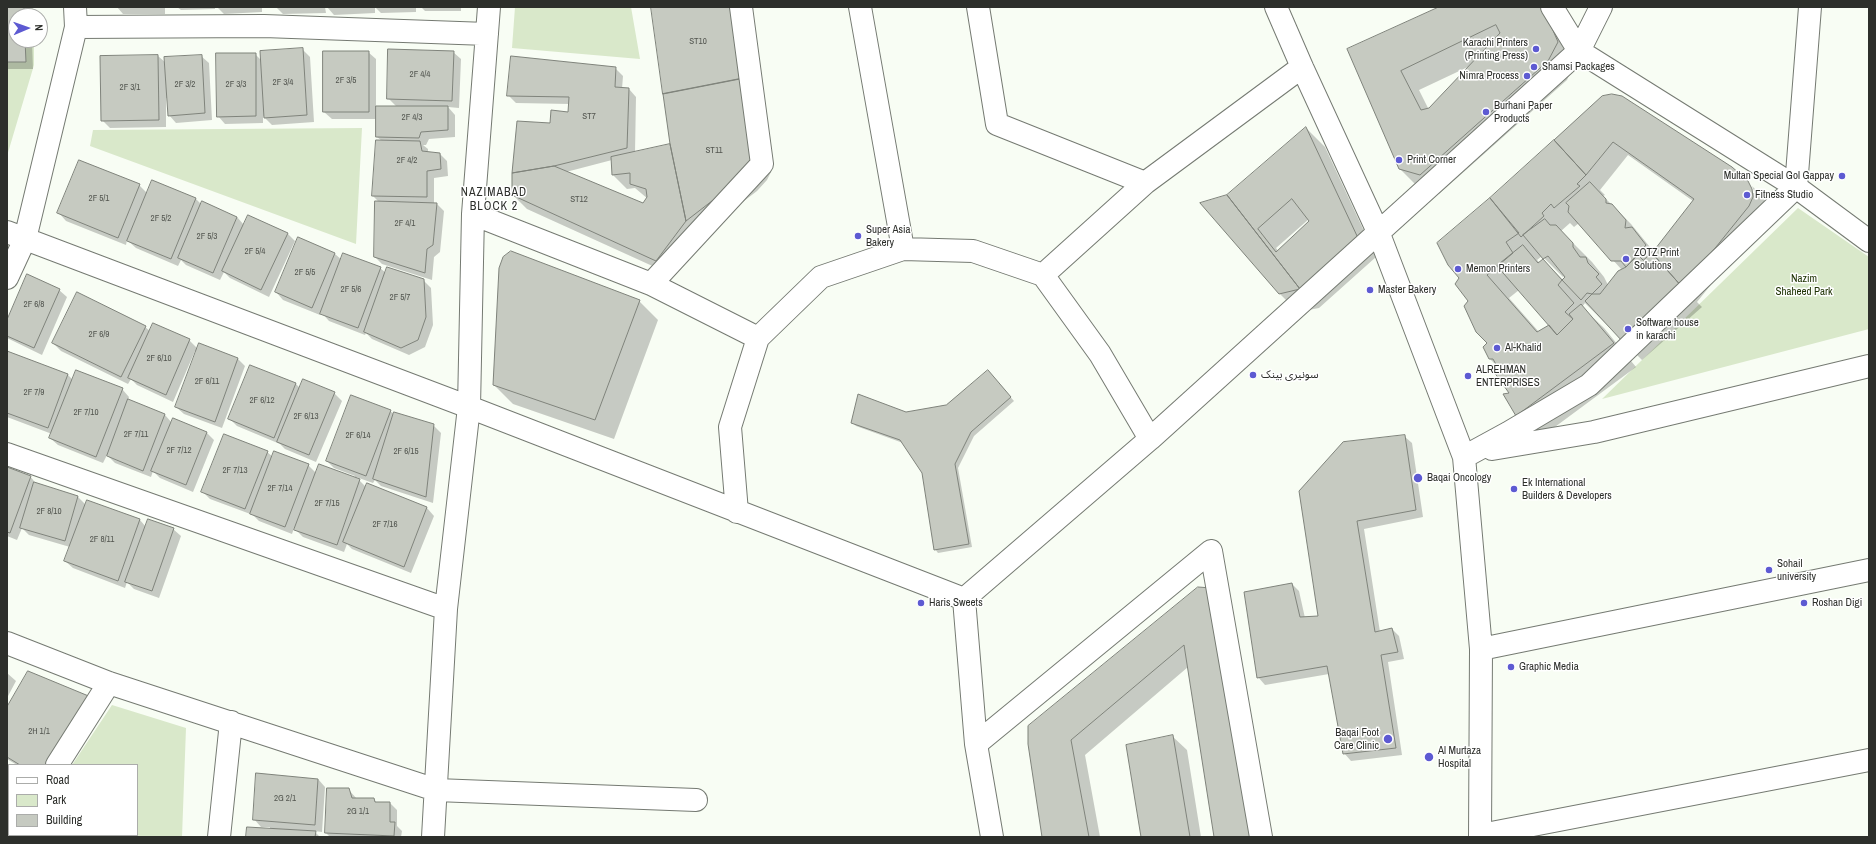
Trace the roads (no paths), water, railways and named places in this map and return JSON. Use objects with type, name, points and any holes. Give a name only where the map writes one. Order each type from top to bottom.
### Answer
[{"type":"street","points":[[433,837],[446,609],[469,407],[473,214],[489,7]]},
{"type":"street","points":[[651,284],[762,164],[741,7]]},
{"type":"street","points":[[860,7],[903,249]]},
{"type":"street","points":[[978,7],[997,124],[1146,183]]},
{"type":"street","points":[[1276,7],[1379,234],[1464,456],[1481,649],[1480,836],[1869,760]]},
{"type":"street","points":[[1552,7],[1579,51],[1796,187],[1869,241]]},
{"type":"street","points":[[964,599],[1150,439],[1379,234],[1579,51],[1601,7]]},
{"type":"street","points":[[1464,456],[1508,433],[1589,385],[1796,187],[1810,7]]},
{"type":"street","points":[[7,278],[16,236],[75,17],[264,17],[487,34]]},
{"type":"street","points":[[1043,275],[1146,183],[1302,67]]},
{"type":"street","points":[[473,214],[651,284],[758,338]]},
{"type":"street","points":[[16,236],[469,407],[964,599]]},
{"type":"street","points":[[737,512],[730,427],[758,338],[821,277],[903,249],[973,251],[1043,275],[1100,354],[1150,439]]},
{"type":"street","points":[[1464,456],[1501,447],[1594,432],[1869,366]]},
{"type":"street","points":[[7,454],[446,609]]},
{"type":"street","points":[[976,744],[1211,552],[1261,837]]},
{"type":"street","points":[[1481,649],[1869,570]]},
{"type":"street","points":[[964,599],[976,744],[992,837]]},
{"type":"street","points":[[7,643],[109,683],[436,790],[696,800]]},
{"type":"street","points":[[58,764],[109,683]]},
{"type":"street","points":[[218,837],[231,722]]},
{"type":"place","name":"Karachi Printers (Printing Press)","points":[[1536,49]]},
{"type":"place","name":"Shamsi Packages","points":[[1534,67]]},
{"type":"place","name":"Nimra Process","points":[[1527,76]]},
{"type":"place","name":"Burhani Paper Products","points":[[1486,112]]},
{"type":"place","name":"Print Corner","points":[[1399,160]]},
{"type":"place","name":"Multan Special Gol Gappay","points":[[1842,176]]},
{"type":"place","name":"Fitness Studio","points":[[1747,195]]},
{"type":"place","name":"Super Asia Bakery","points":[[858,236]]},
{"type":"place","name":"ZOTZ Print Solutions","points":[[1626,259]]},
{"type":"place","name":"Memon Printers","points":[[1458,269]]},
{"type":"place","name":"Master Bakery","points":[[1370,290]]},
{"type":"place","name":"Software house in karachi","points":[[1628,329]]},
{"type":"place","name":"Al-Khalid","points":[[1497,348]]},
{"type":"place","name":"سونیری بینک","points":[[1253,375]]},
{"type":"place","name":"ALREHMAN ENTERPRISES","points":[[1468,376]]},
{"type":"place","name":"Baqai Oncology","points":[[1418,478]]},
{"type":"place","name":"Ek International Builders & Developers","points":[[1514,489]]},
{"type":"place","name":"Sohail university","points":[[1769,570]]},
{"type":"place","name":"Haris Sweets","points":[[921,603]]},
{"type":"place","name":"Roshan Digi","points":[[1804,603]]},
{"type":"place","name":"Graphic Media","points":[[1511,667]]},
{"type":"place","name":"Baqai Foot Care Clinic","points":[[1388,739]]},
{"type":"place","name":"Al Murtaza Hospital","points":[[1429,757]]},
{"type":"district","name":"NAZIMABAD BLOCK 2","points":[[494,200]]},
{"type":"park label","name":"Nazim Shaheed Park","points":[[1804,285]]}]
